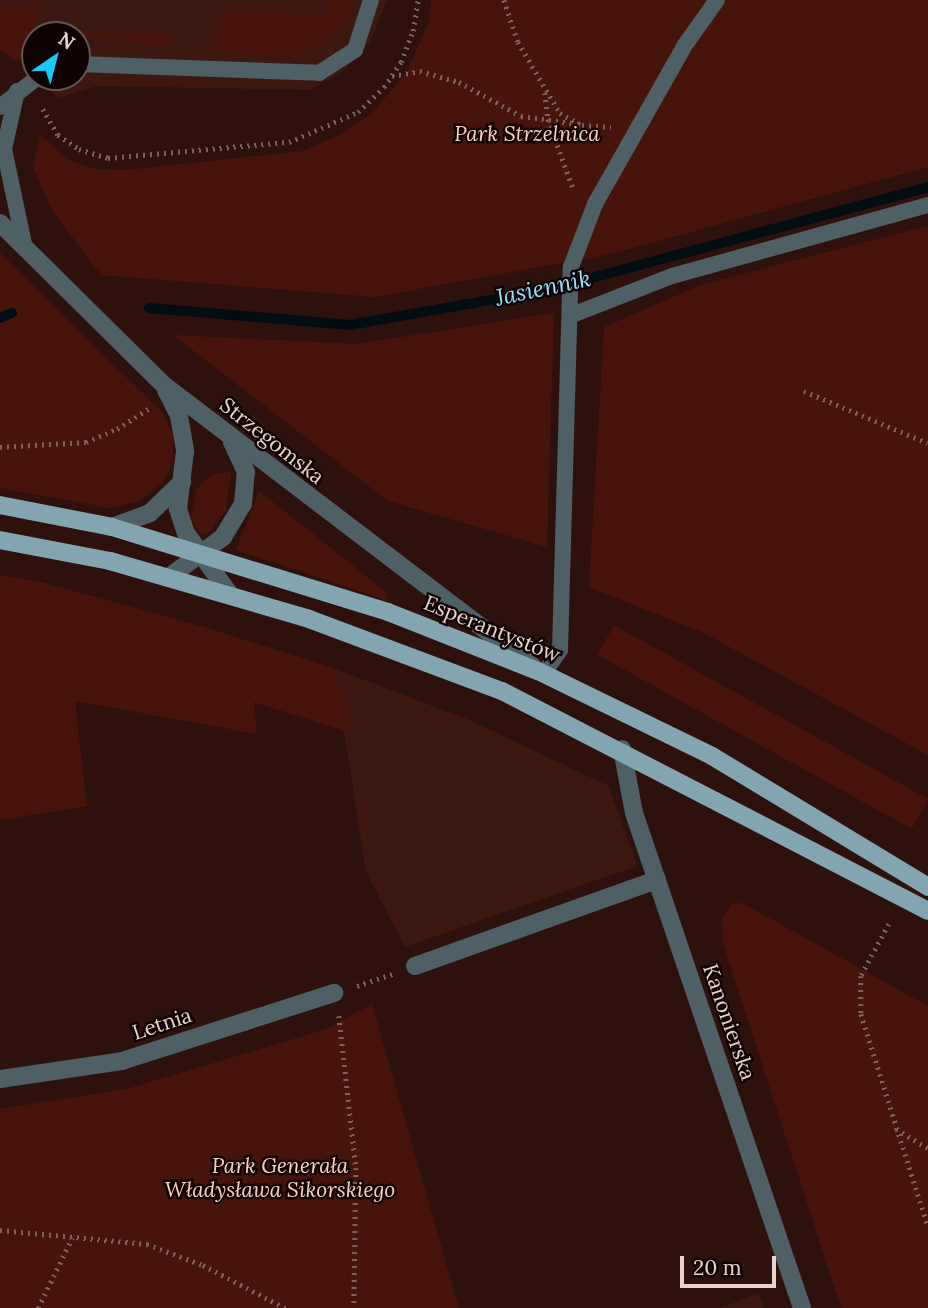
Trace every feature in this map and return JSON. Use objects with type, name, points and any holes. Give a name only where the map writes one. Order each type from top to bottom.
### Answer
[{"type":"main road","name":"Esperantystów","points":[[0,505],[112,527],[388,612],[541,672],[712,756],[928,887]]},
{"type":"main road","points":[[0,540],[169,578],[309,619],[502,691],[622,749],[928,911]]},
{"type":"street","name":"Strzegomska","points":[[0,223],[166,391],[541,672]]},
{"type":"street","points":[[166,391],[179,416],[186,451],[177,509],[200,555],[231,596]]},
{"type":"street","points":[[169,578],[223,537],[243,504],[246,472],[230,439]]},
{"type":"street","points":[[112,527],[150,513],[182,482]]},
{"type":"street","name":"Kanonierska","points":[[622,749],[634,813],[802,1308]]},
{"type":"street","points":[[415,966],[657,880]]},
{"type":"street","name":"Letnia","points":[[0,1079],[122,1060],[334,993]]},
{"type":"lane","points":[[91,65],[319,73],[355,50],[371,0]]},
{"type":"lane","points":[[541,672],[560,650],[572,314],[571,267],[595,204],[685,45],[717,0]]},
{"type":"lane","points":[[0,107],[21,88]]},
{"type":"lane","points":[[0,93],[17,91]]},
{"type":"lane","points":[[17,91],[4,149],[25,251]]},
{"type":"lane","points":[[572,314],[672,276],[928,205]]},
{"type":"path","points":[[43,109],[58,135],[79,149],[107,158],[289,142],[328,128],[358,112],[391,76],[413,31],[418,0]]},
{"type":"path","points":[[504,0],[518,42],[544,92],[561,113],[582,125]]},
{"type":"path","points":[[391,76],[420,71],[459,82],[521,116],[605,128],[644,121]]},
{"type":"path","points":[[544,92],[548,118],[573,184],[583,237]]},
{"type":"path","points":[[0,447],[86,442],[117,429],[166,391]]},
{"type":"path","points":[[804,391],[928,443]]},
{"type":"path","points":[[889,924],[861,976],[861,1014],[928,1227]]},
{"type":"path","points":[[334,993],[345,1040],[356,1168],[354,1308]]},
{"type":"path","points":[[895,1128],[928,1147]]},
{"type":"path","points":[[0,1230],[147,1244],[202,1265],[285,1308]]},
{"type":"path","points":[[38,1308],[72,1238]]},
{"type":"shaded area","points":[[0,0],[387,0],[369,44],[343,71],[310,90],[91,88],[91,21],[21,21],[21,58],[0,36]]},
{"type":"shaded area","points":[[51,91],[80,91],[57,98]]},
{"type":"shaded area","points":[[333,668],[467,719],[609,786],[637,866],[405,947],[366,872],[344,731],[349,723]]},
{"type":"shaded area","points":[[759,1293],[764,1308],[720,1308]]},
{"type":"green space","points":[[327,0],[354,0],[349,15],[327,40],[294,58],[207,50],[217,40],[224,12],[326,15]]},
{"type":"green space","name":"Park Strzelnica","points":[[431,0],[928,0],[928,167],[611,254],[374,297],[101,275],[52,210],[33,167],[40,135],[68,160],[94,169],[126,170],[303,151],[340,135],[372,113],[407,72],[429,21]]},
{"type":"green space","points":[[0,5],[36,6],[35,21],[21,21],[21,58],[16,61],[0,50]]},
{"type":"green space","points":[[91,31],[179,35],[162,46],[91,37]]},
{"type":"green space","points":[[928,226],[928,755],[704,633],[589,587],[604,327],[703,284]]},
{"type":"green space","points":[[0,253],[163,413],[173,436],[173,461],[163,483],[139,501],[110,508],[0,488]]},
{"type":"green space","points":[[554,313],[547,547],[388,501],[173,335],[356,344]]},
{"type":"green space","points":[[231,472],[226,510],[208,534],[201,534],[190,519],[197,488],[214,473]]},
{"type":"green space","points":[[259,491],[386,592],[388,601],[236,550]]},
{"type":"green space","points":[[0,575],[38,581],[201,626],[333,668],[350,723],[344,731],[254,702],[257,734],[75,701],[87,806],[0,820]]},
{"type":"green space","points":[[614,625],[928,799],[912,829],[598,655]]},
{"type":"green space","points":[[742,903],[928,1006],[928,1308],[841,1308],[723,943],[722,919],[732,904]]},
{"type":"green space","name":"Park Generała Władysława Sikorskiego","points":[[372,1004],[459,1308],[0,1308],[0,1109],[130,1088],[327,1029]]},
{"type":"waterway","name":"Jasiennik","points":[[149,308],[350,325],[547,290],[928,187]]},
{"type":"waterway","name":"Jasiennik","points":[[0,318],[12,313]]}]
